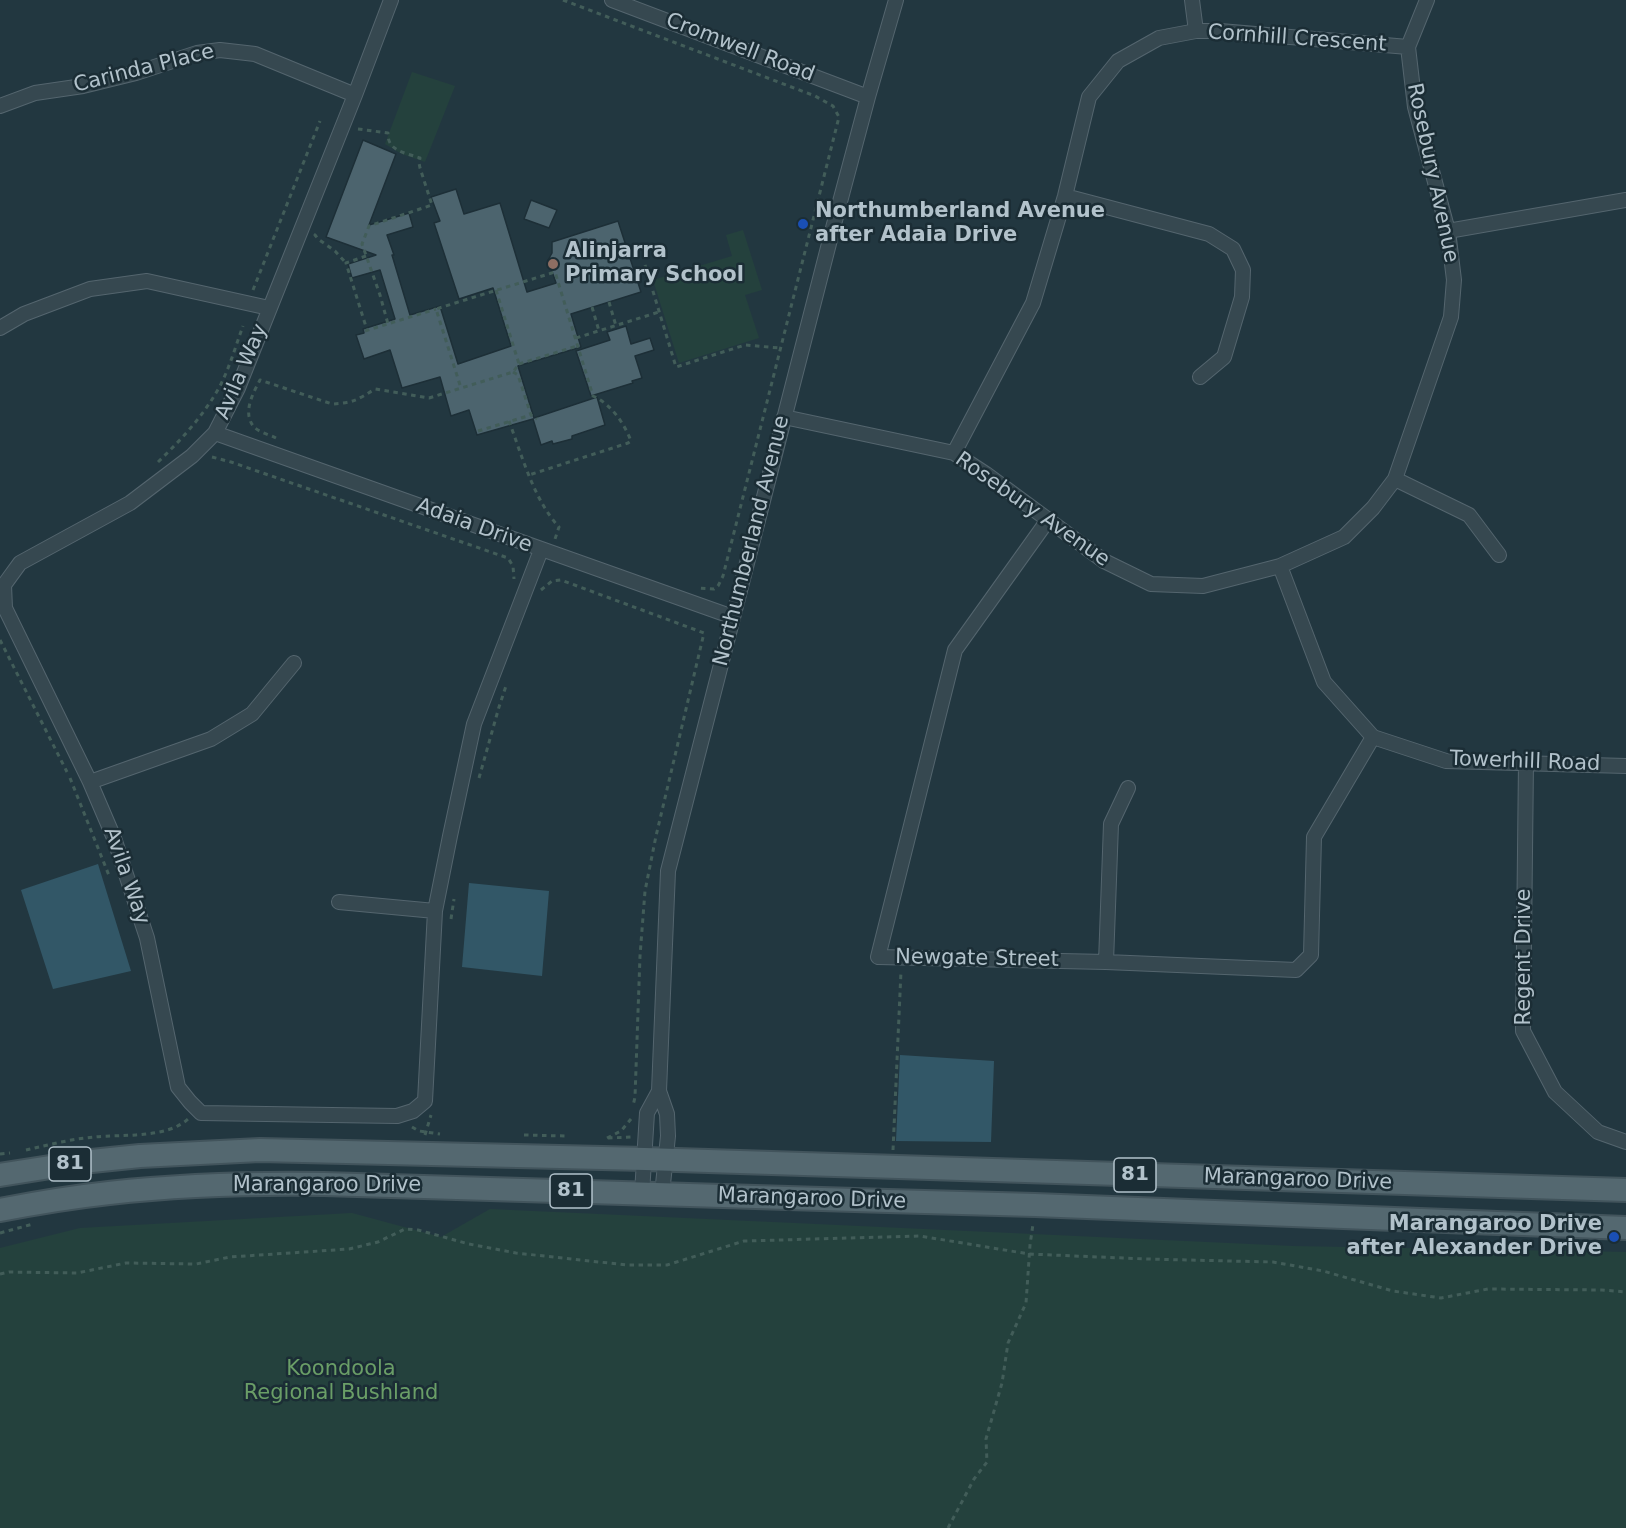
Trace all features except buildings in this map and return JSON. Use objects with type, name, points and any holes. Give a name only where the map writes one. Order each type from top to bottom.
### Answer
[{"type":"main road","name":"Marangaroo Drive","points":[[0,1175],[82,1162],[201,1152],[425,1143],[655,1160],[1626,1190]]},
{"type":"main road","name":"Marangaroo Drive","points":[[0,1210],[108,1193],[253,1183],[1035,1205],[1626,1228]]},
{"type":"main road","points":[[1536,1187],[1626,1202]]},
{"type":"street","name":"Avila Way","points":[[391,0],[235,394],[215,433],[192,456],[130,503],[20,563],[4,585],[4,608],[90,782],[114,838],[147,938],[178,1087],[201,1113],[397,1116],[412,1111],[425,1101],[435,911],[474,724],[541,550]]},
{"type":"street","name":"Cromwell Road","points":[[612,0],[868,97]]},
{"type":"street","name":"Northumberland Avenue","points":[[652,1193],[655,1160],[646,1136],[647,1113],[658,1091],[668,871],[784,417],[868,97],[896,0]]},
{"type":"street","points":[[1192,0],[1196,31]]},
{"type":"street","name":"Rosebury Avenue","points":[[784,417],[954,453],[1104,561],[1151,584],[1203,586],[1280,566],[1344,537],[1373,508],[1395,479],[1451,317],[1454,280],[1448,231],[1414,107],[1408,47],[1427,0]]},
{"type":"street","name":"Cornhill Crescent","points":[[954,453],[1033,303],[1065,196],[1089,98],[1118,61],[1159,38],[1196,31],[1220,31],[1408,47]]},
{"type":"street","name":"Carinda Place","points":[[0,106],[34,93],[83,86],[136,74],[197,53],[220,50],[255,54],[355,95]]},
{"type":"street","points":[[1065,196],[1209,234],[1233,249],[1243,270],[1242,297],[1224,357],[1200,377]]},
{"type":"street","points":[[1448,231],[1626,200]]},
{"type":"street","points":[[0,328],[24,314],[90,289],[147,281],[269,308]]},
{"type":"street","name":"Adaia Drive","points":[[215,433],[733,617]]},
{"type":"street","points":[[1395,479],[1469,515],[1500,555]]},
{"type":"street","name":"Newgate Street","points":[[1048,520],[955,650],[878,957],[1106,962],[1296,970],[1311,955],[1314,837],[1373,737]]},
{"type":"street","points":[[1280,566],[1324,682],[1373,737]]},
{"type":"street","points":[[90,782],[211,739],[252,714],[294,663]]},
{"type":"street","name":"Towerhill Road","points":[[1373,737],[1446,761],[1626,766]]},
{"type":"street","name":"Regent Drive","points":[[1526,762],[1523,1031],[1555,1092],[1598,1132],[1626,1143]]},
{"type":"street","points":[[1106,962],[1111,824],[1128,788]]},
{"type":"street","points":[[339,902],[435,911]]},
{"type":"street","name":"Northumberland Avenue","points":[[652,1193],[655,1160],[668,1136],[667,1114],[658,1091]]},
{"type":"path","points":[[563,0],[815,96],[833,106],[837,112],[838,123],[723,576],[714,589],[696,588]]},
{"type":"path","points":[[252,292],[320,121]]},
{"type":"path","points":[[356,129],[388,132],[388,141],[394,149],[420,158],[420,168],[432,205],[369,226],[362,244],[388,324]]},
{"type":"path","points":[[315,236],[335,251],[346,263],[366,330],[555,272],[593,396],[612,409],[631,441],[529,475]]},
{"type":"path","points":[[346,263],[366,256]]},
{"type":"path","points":[[645,265],[676,367],[745,345],[780,348]]},
{"type":"path","points":[[496,290],[519,364]]},
{"type":"path","points":[[609,302],[616,326]]},
{"type":"path","points":[[592,307],[599,331]]},
{"type":"path","points":[[436,309],[460,385]]},
{"type":"path","points":[[576,338],[659,312]]},
{"type":"path","points":[[155,465],[184,436],[208,405],[222,382],[243,326]]},
{"type":"path","points":[[277,438],[256,429],[250,417],[249,406],[260,380],[332,404],[343,404],[359,399],[375,389],[429,398],[513,372],[519,364],[578,346]]},
{"type":"path","points":[[513,372],[518,375],[531,415],[537,419]]},
{"type":"path","points":[[478,431],[531,415]]},
{"type":"path","points":[[509,421],[529,475],[546,511],[559,527],[555,539],[561,541]]},
{"type":"path","points":[[247,430],[253,425]]},
{"type":"path","points":[[204,456],[231,462],[508,558],[513,566],[514,580]]},
{"type":"path","points":[[231,462],[232,456]]},
{"type":"path","points":[[540,591],[552,581],[561,580],[704,633],[645,891],[640,956],[635,1098],[630,1121],[621,1131],[607,1138],[646,1136]]},
{"type":"path","points":[[0,640],[69,777],[112,884]]},
{"type":"path","points":[[477,784],[506,686]]},
{"type":"path","points":[[450,922],[454,899]]},
{"type":"path","points":[[892,1168],[901,957]]},
{"type":"path","points":[[425,1143],[431,1114]]},
{"type":"path","points":[[0,1154],[66,1141],[166,1131],[185,1122],[188,1116]]},
{"type":"path","points":[[388,1116],[419,1131],[425,1143]]},
{"type":"path","points":[[425,1143],[441,1134]]},
{"type":"path","points":[[516,1135],[572,1137]]},
{"type":"path","points":[[948,1528],[974,1479],[987,1462],[986,1439],[1002,1383],[1008,1343],[1026,1303],[1035,1205]]},
{"type":"path","points":[[0,1274],[9,1272],[77,1273],[126,1263],[196,1264],[230,1257],[349,1249],[378,1242],[405,1229],[516,1253],[627,1264],[667,1265],[744,1241],[920,1236],[1029,1254],[1273,1262],[1323,1271],[1393,1291],[1441,1298],[1488,1289],[1602,1290],[1626,1293]]},
{"type":"green space","points":[[412,72],[455,86],[425,162],[402,154],[385,144]]},
{"type":"green space","points":[[743,230],[762,290],[745,295],[759,338],[679,363],[653,280],[732,256],[726,235]]},
{"type":"green space","name":"Koondoola Regional Bushland","points":[[490,1209],[1293,1246],[1626,1252],[1626,1528],[0,1528],[0,1248],[80,1228],[352,1213],[441,1237]]},
{"type":"water","points":[[98,864],[131,971],[53,989],[21,890]]},
{"type":"water","points":[[469,883],[549,891],[542,976],[462,967]]},
{"type":"water","points":[[900,1055],[994,1061],[991,1142],[896,1141]]},
{"type":"place","name":"Northumberland Avenue after Adaia Drive","points":[[803,224]]},
{"type":"place","name":"Alinjarra Primary School","points":[[553,264]]},
{"type":"place","name":"Marangaroo Drive after Alexander Drive","points":[[1614,1237]]}]
